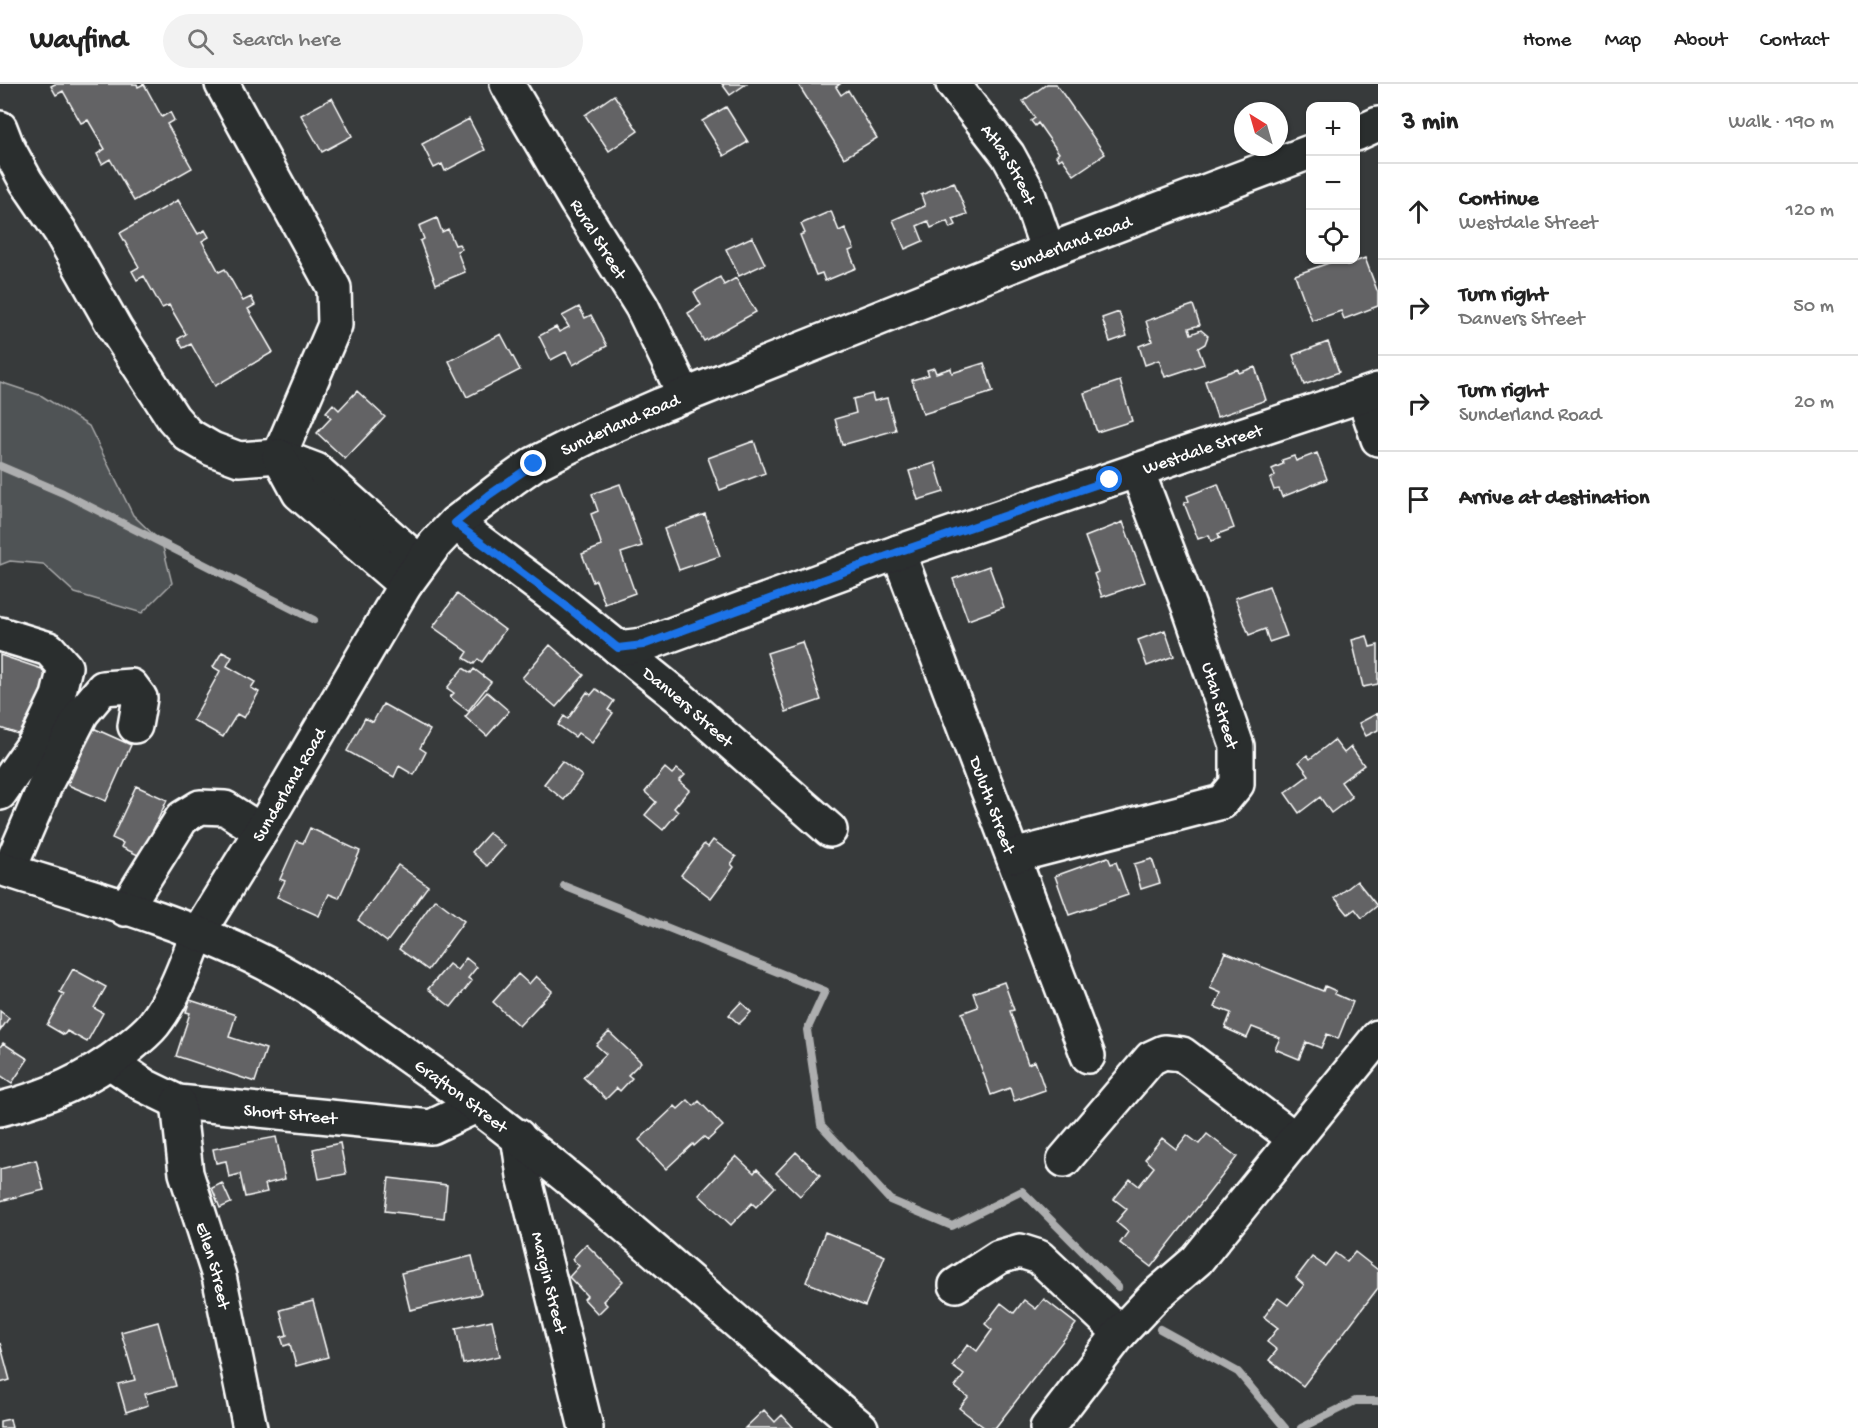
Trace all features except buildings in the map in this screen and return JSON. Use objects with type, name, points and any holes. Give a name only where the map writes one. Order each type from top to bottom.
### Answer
[{"type":"main road","points":[[222,84],[334,288],[335,325],[279,456]]},
{"type":"main road","name":"Rural Street","points":[[507,84],[642,307],[685,396]]},
{"type":"main road","name":"Atlas Street","points":[[953,84],[1008,155],[1026,188],[1048,250]]},
{"type":"main road","points":[[1360,132],[1378,124]]},
{"type":"main road","points":[[0,128],[26,181],[60,231],[116,330],[173,418],[188,435],[230,456],[239,459],[279,456]]},
{"type":"main road","name":"Sunderland Road","points":[[0,1109],[33,1101],[91,1075],[140,1038],[154,1023],[172,995],[198,933],[413,574],[455,523],[489,495],[534,464],[594,434],[685,396],[1048,250],[1306,154]]},
{"type":"main road","points":[[1370,393],[1378,439]]},
{"type":"main road","name":"Westdale Street","points":[[618,648],[643,645],[898,552],[1370,393]]},
{"type":"main road","points":[[279,456],[299,493],[413,574]]},
{"type":"main road","name":"Utah Street","points":[[1013,856],[1222,802],[1237,784],[1237,746],[1189,607],[1137,471]]},
{"type":"main road","name":"Danvers Street","points":[[455,523],[561,602],[721,732],[830,830]]},
{"type":"main road","name":"Duluth Street","points":[[898,552],[1088,1056]]},
{"type":"main road","points":[[0,634],[49,649],[65,667],[58,696],[37,740],[5,777]]},
{"type":"main road","points":[[4,869],[82,713],[103,688],[131,686],[140,698],[135,726]]},
{"type":"main road","points":[[5,777],[47,781]]},
{"type":"main road","points":[[125,909],[182,818],[200,807],[225,808],[261,831]]},
{"type":"main road","name":"Grafton Street","points":[[4,869],[198,933],[267,964],[322,997],[478,1105],[518,1136],[861,1428]]},
{"type":"main road","points":[[1047,1428],[1120,1333],[1154,1297],[1197,1260],[1378,1037]]},
{"type":"main road","points":[[1064,1160],[1151,1058],[1164,1052],[1182,1054],[1295,1138]]},
{"type":"main road","name":"Short Street","points":[[110,1062],[145,1086],[178,1102],[431,1126],[478,1105]]},
{"type":"main road","name":"Ellen Street","points":[[178,1102],[186,1173],[219,1276],[250,1428]]},
{"type":"main road","name":"Margin Street","points":[[518,1136],[524,1176],[586,1428]]},
{"type":"main road","points":[[956,1286],[999,1257],[1020,1251],[1039,1257],[1120,1333]]},
{"type":"shaded area","points":[[0,382],[42,396],[89,426],[133,515],[162,543],[172,583],[142,613],[75,593],[43,564],[10,561],[0,565]]},
{"type":"waterway","points":[[0,466],[63,493],[314,620]]},
{"type":"waterway","points":[[564,886],[825,991],[807,1030],[821,1125],[890,1200],[952,1226],[1022,1191],[1118,1287]]},
{"type":"waterway","points":[[1160,1329],[1238,1372],[1285,1428]]},
{"type":"waterway","points":[[1301,1428],[1355,1401],[1378,1401]]},
{"type":"route","points":[[534,464],[489,495],[455,523],[561,602],[618,648],[643,645],[898,552],[1110,480]]}]
